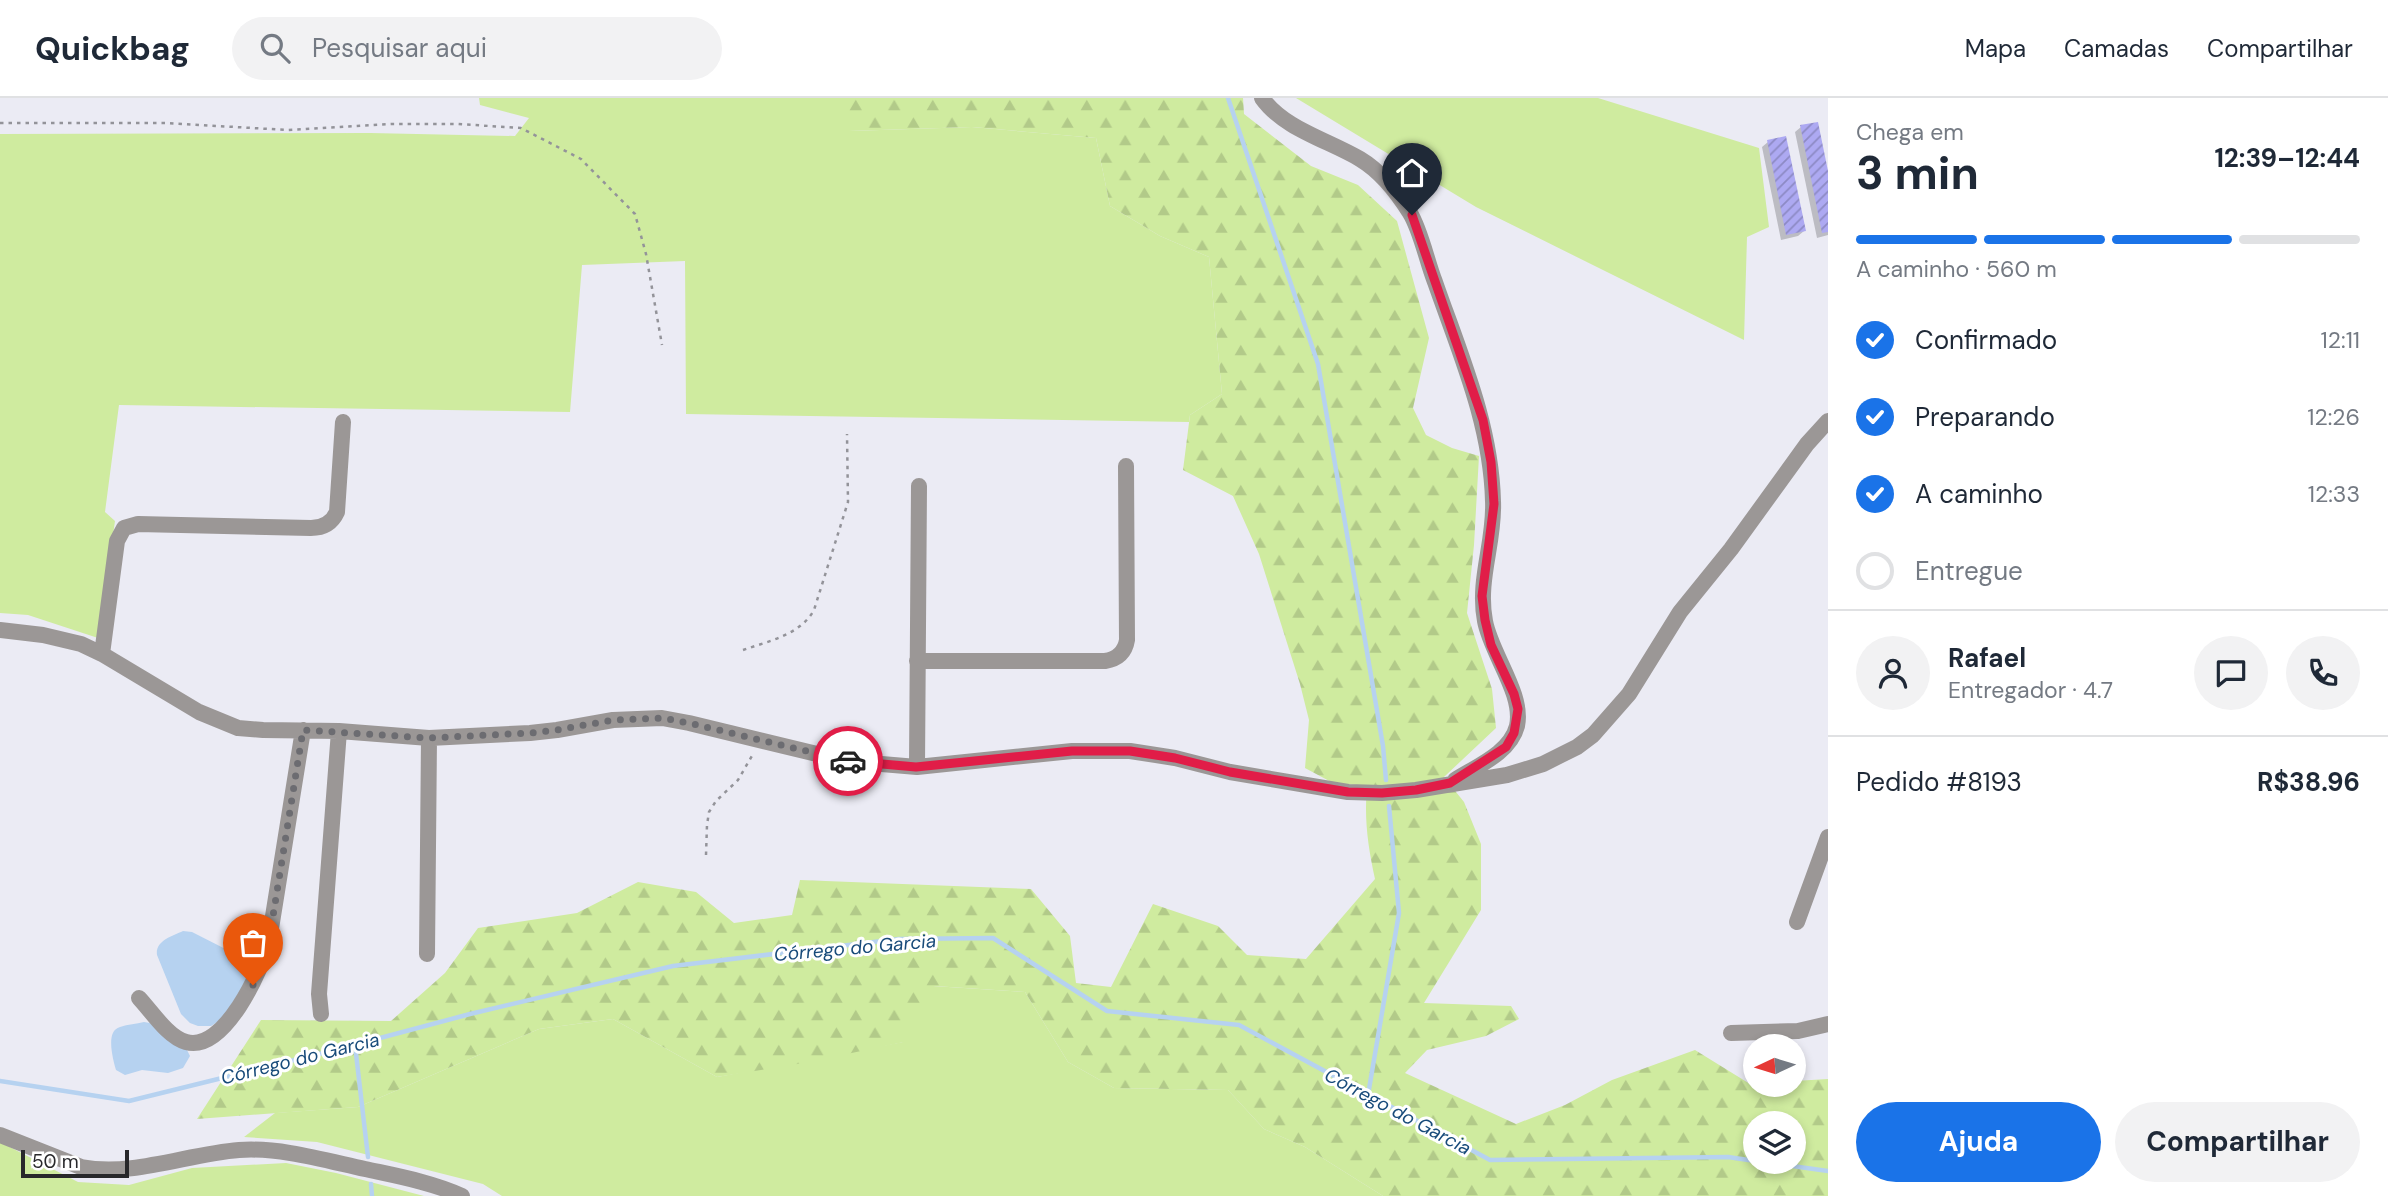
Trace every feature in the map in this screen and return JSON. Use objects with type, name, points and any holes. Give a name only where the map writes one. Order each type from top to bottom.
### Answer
[{"type":"street","points":[[1262,98],[1278,116],[1360,159],[1375,170],[1412,215],[1483,420],[1491,462],[1494,504],[1482,596],[1491,645],[1516,701],[1518,718],[1506,747],[1450,783]]},
{"type":"street","points":[[0,630],[59,638],[102,654],[199,712],[238,728],[340,731],[429,738],[557,730],[613,720],[643,718],[689,723],[846,761],[916,767],[1072,751],[1130,751],[1175,758],[1230,772],[1348,792],[1405,792],[1507,775],[1543,764],[1577,747],[1593,735],[1629,694],[1681,612],[1731,549],[1807,444],[1828,421]]},
{"type":"street","points":[[102,654],[117,541],[124,528],[138,524],[311,528],[324,525],[335,517],[338,505],[343,422]]},
{"type":"street","points":[[917,661],[1105,661],[1119,656],[1127,640],[1126,466]]},
{"type":"street","points":[[916,767],[919,486]]},
{"type":"street","points":[[139,998],[176,1037],[185,1042],[200,1043],[214,1037],[253,985],[261,970],[269,941],[303,730]]},
{"type":"street","points":[[321,1014],[319,994],[340,731]]},
{"type":"street","points":[[426,954],[429,738]]},
{"type":"street","points":[[1797,922],[1828,837]]},
{"type":"street","points":[[1731,1033],[1798,1031],[1828,1024]]},
{"type":"street","points":[[0,1135],[95,1170],[117,1171],[191,1156],[241,1150],[269,1151],[419,1181],[462,1196]]},
{"type":"path","points":[[0,123],[166,123],[287,130],[432,124],[521,128],[581,159],[635,214],[646,254],[662,345]]},
{"type":"path","points":[[743,650],[795,631],[806,622],[814,610],[848,502],[847,434]]},
{"type":"path","points":[[706,855],[707,818],[712,807],[738,780],[759,739]]},
{"type":"green space","points":[[479,98],[849,98],[849,131],[972,127],[1096,138],[1110,206],[1160,236],[1209,257],[1222,394],[1190,415],[1189,422],[686,414],[685,261],[582,265],[570,412],[119,405],[105,512],[115,521],[98,638],[28,615],[0,613],[0,134],[370,133],[515,136],[529,118],[480,105]]},
{"type":"green space","points":[[849,98],[1243,98],[1244,114],[1311,166],[1358,185],[1397,221],[1429,338],[1413,408],[1426,435],[1452,448],[1479,456],[1467,613],[1492,689],[1496,728],[1444,777],[1464,802],[1481,844],[1481,910],[1424,1003],[1511,1006],[1519,1019],[1486,1036],[1427,1050],[1405,1073],[1516,1124],[1565,1105],[1612,1080],[1695,1050],[1743,1080],[1743,1097],[1806,1097],[1806,1080],[1828,1079],[1828,1196],[1383,1196],[1305,1147],[1264,1129],[1228,1090],[1114,1088],[1068,1062],[1025,992],[934,986],[904,1042],[804,1063],[717,1077],[613,1019],[539,1029],[358,1107],[197,1119],[261,1020],[391,1021],[445,973],[478,928],[577,913],[638,882],[696,892],[734,923],[792,915],[800,880],[1031,889],[1070,936],[1076,983],[1111,987],[1153,904],[1218,926],[1247,955],[1306,959],[1375,879],[1367,833],[1367,786],[1333,783],[1305,768],[1309,720],[1300,684],[1259,554],[1233,496],[1183,470],[1190,415],[1222,394],[1209,257],[1160,236],[1110,206],[1096,138],[972,127],[849,131]]},
{"type":"green space","points":[[1296,98],[1598,98],[1759,148],[1769,227],[1747,237],[1744,340],[1476,207]]},
{"type":"green space","points":[[933,986],[1025,992],[1068,1062],[1114,1088],[1228,1090],[1264,1129],[1305,1147],[1383,1196],[502,1196],[483,1184],[317,1142],[244,1137],[275,1113],[358,1107],[539,1029],[613,1019],[717,1077],[903,1042]]},
{"type":"green space","points":[[0,1142],[78,1182],[129,1185],[192,1168],[286,1163],[424,1196],[0,1196]]},
{"type":"water","points":[[183,931],[192,932],[253,963],[255,968],[222,1019],[211,1026],[190,1023],[181,1014],[157,955],[161,943]]},
{"type":"water","points":[[144,1022],[150,1023],[186,1048],[190,1056],[183,1068],[168,1073],[142,1070],[125,1075],[116,1070],[111,1046],[115,1030]]},
{"type":"building","points":[[1818,122],[1828,171],[1828,232],[1822,233],[1800,125]]},
{"type":"building","points":[[1786,136],[1806,231],[1786,235],[1767,140]]},
{"type":"waterway","points":[[1228,98],[1318,364],[1383,746],[1386,780]]},
{"type":"waterway","points":[[1368,1095],[1399,913],[1389,806]]},
{"type":"waterway","name":"Córrego do Garcia","points":[[0,1081],[129,1101],[470,1014],[673,966],[899,939],[993,938],[1107,1011],[1239,1025],[1490,1160],[1728,1157],[1743,1159]]},
{"type":"waterway","points":[[355,1045],[368,1157]]},
{"type":"waterway","name":"Córrego do Garcia","points":[[1806,1168],[1828,1171]]},
{"type":"waterway","points":[[371,1184],[372,1196]]},
{"type":"way so far","points":[[253,985],[261,970],[269,941],[303,730],[429,738],[530,733],[613,720],[662,718],[848,761]]},
{"type":"route","points":[[848,761],[916,767],[1072,751],[1130,751],[1175,758],[1230,772],[1348,792],[1382,793],[1450,783],[1506,747],[1514,733],[1518,709],[1514,694],[1491,645],[1482,596],[1494,504],[1491,462],[1483,420],[1412,215]]}]
